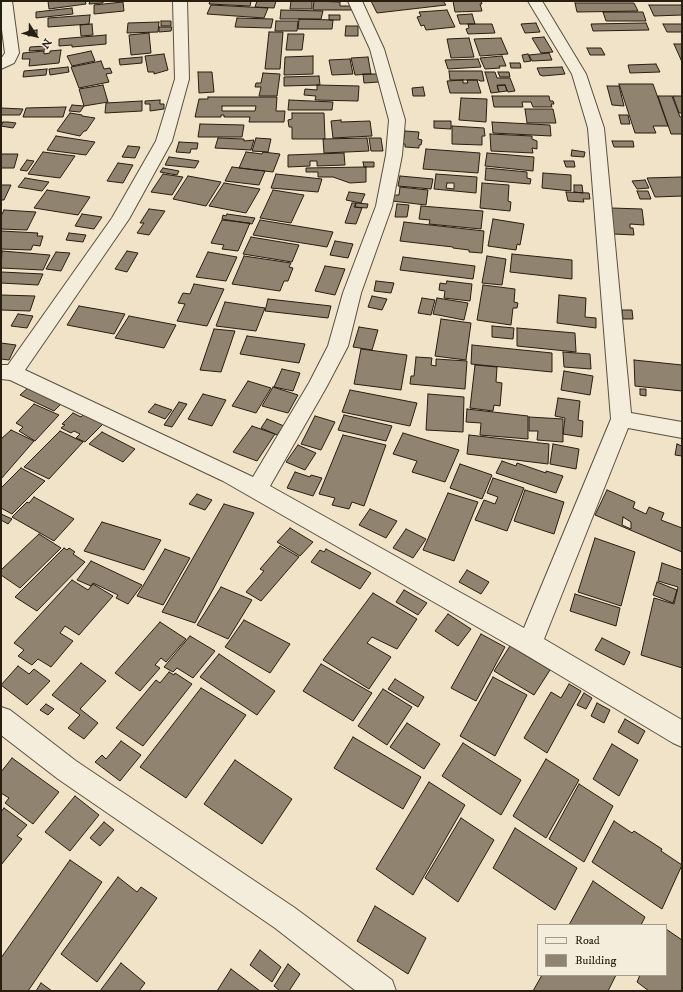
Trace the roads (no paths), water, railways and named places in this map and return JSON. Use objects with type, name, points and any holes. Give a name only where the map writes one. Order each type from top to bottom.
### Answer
[{"type":"street","points":[[1,65],[9,60],[12,54],[5,1]]},
{"type":"street","points":[[180,1],[182,79],[164,141],[120,219],[7,373],[231,475],[530,644],[682,734]]},
{"type":"street","points":[[256,490],[317,386],[338,346],[352,293],[384,206],[394,155],[397,120],[377,49],[355,1]]},
{"type":"street","points":[[530,644],[621,419],[612,332],[596,128],[579,74],[535,1]]},
{"type":"street","points":[[621,419],[682,430]]},
{"type":"street","points":[[1,719],[67,770],[285,918],[381,991]]}]
